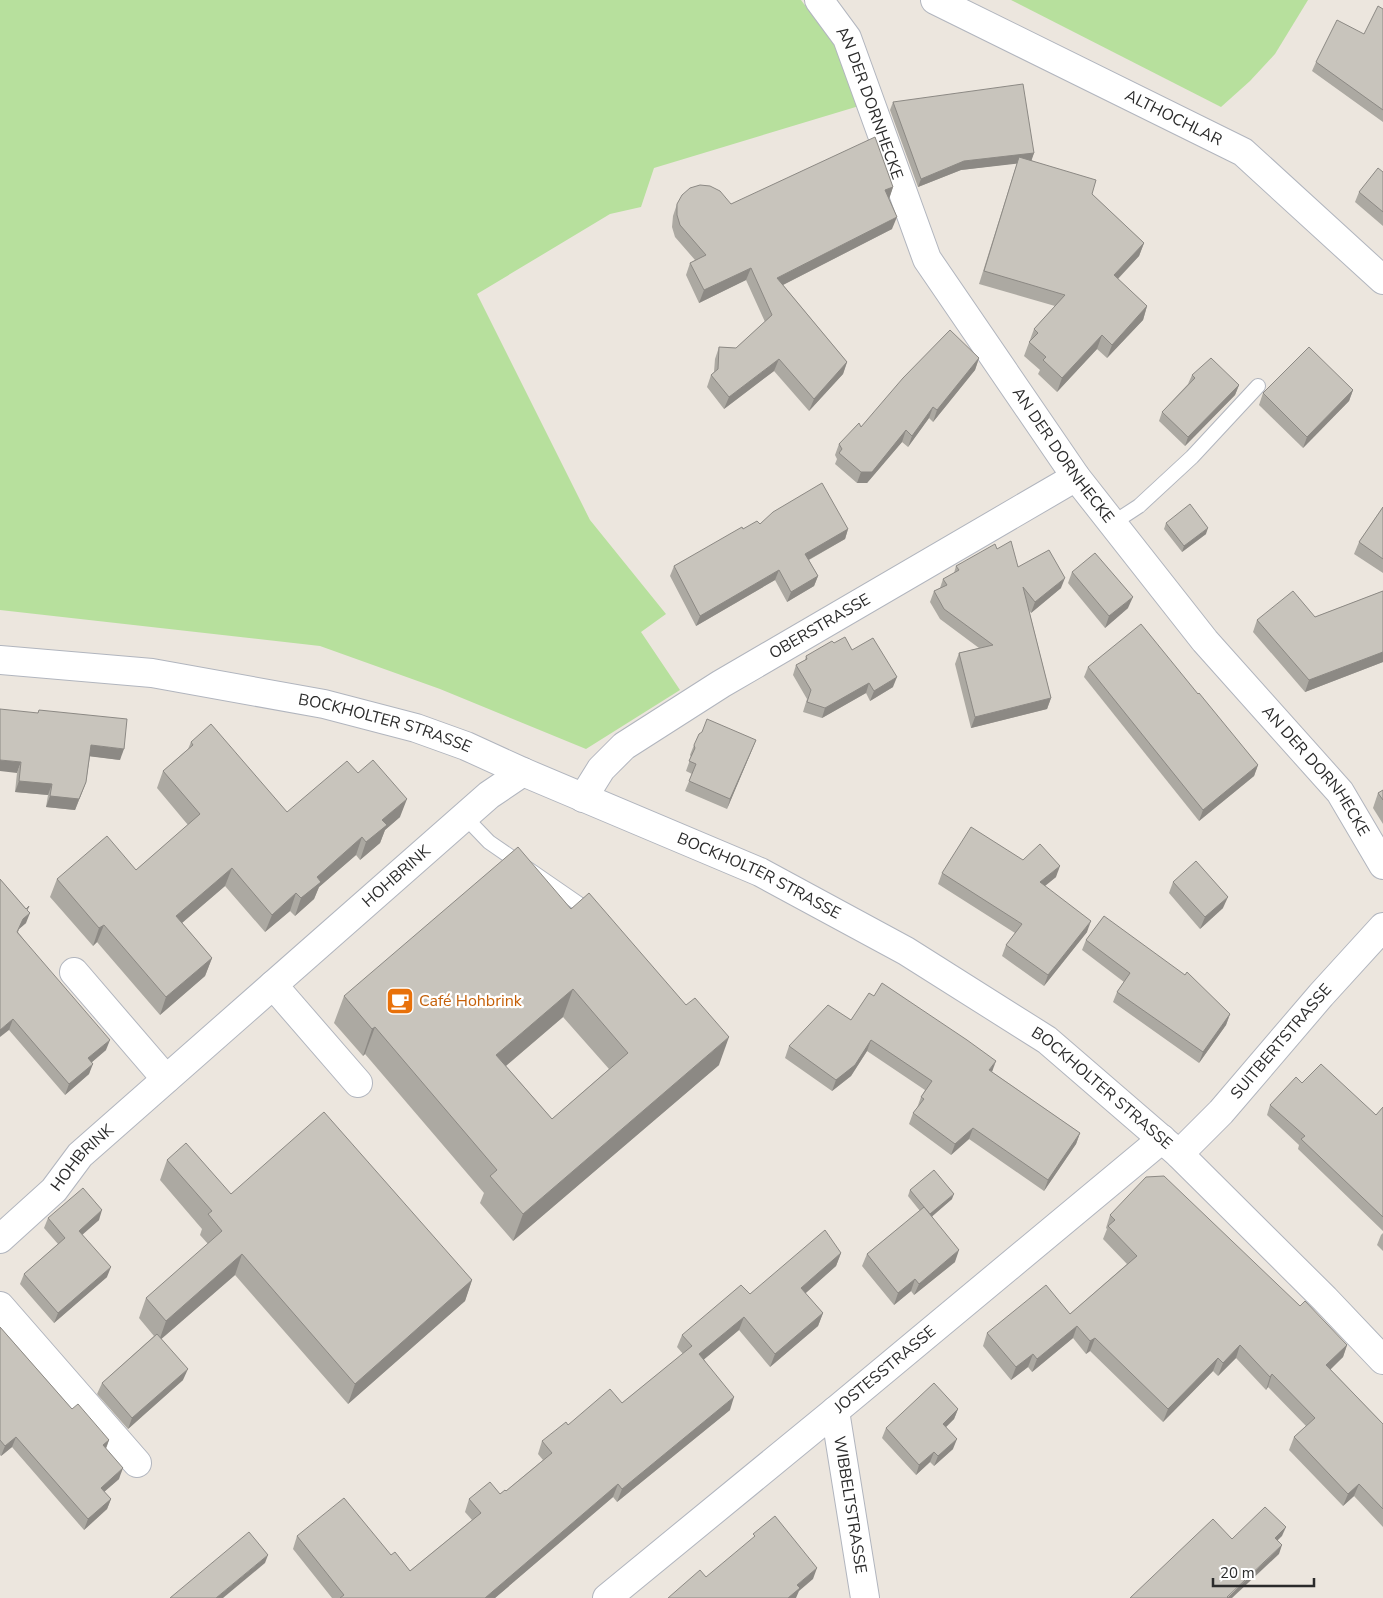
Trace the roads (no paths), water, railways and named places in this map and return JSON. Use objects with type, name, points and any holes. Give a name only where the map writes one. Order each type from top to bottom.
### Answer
[{"type":"street","name":"AN DER DORNHECKE","points":[[819,0],[847,38],[927,259],[1076,477],[1205,641],[1340,792],[1383,865]]},
{"type":"street","name":"ALTHOCHLAR","points":[[935,0],[1242,152],[1383,280]]},
{"type":"street","name":"OBERSTRASSE","points":[[583,798],[601,769],[624,746],[729,679],[1076,477]]},
{"type":"street","name":"BOCKHOLTER STRASSE","points":[[0,660],[152,673],[324,704],[416,728],[466,746],[583,798],[760,872],[906,951],[1047,1040],[1170,1146],[1325,1299],[1383,1360]]},
{"type":"street","name":"HOHBRINK","points":[[0,1238],[54,1190],[80,1155],[464,816],[489,795],[523,772]]},
{"type":"street","name":"SUITBERTSTRASSE","points":[[1170,1146],[1221,1112],[1321,995],[1383,927]]},
{"type":"street","points":[[74,972],[166,1079]]},
{"type":"street","points":[[273,985],[358,1083]]},
{"type":"street","name":"JOSTESSTRASSE","points":[[607,1598],[1135,1163],[1170,1146]]},
{"type":"street","points":[[0,1306],[137,1463]]},
{"type":"street","name":"WIBBELTSTRASSE","points":[[835,1411],[865,1598]]},
{"type":"lane","points":[[1112,523],[1139,506],[1185,463],[1258,386]]},
{"type":"lane","points":[[464,816],[489,842],[601,920]]},
{"type":"place","name":"Café Hohbrink","points":[[400,1001]]}]
